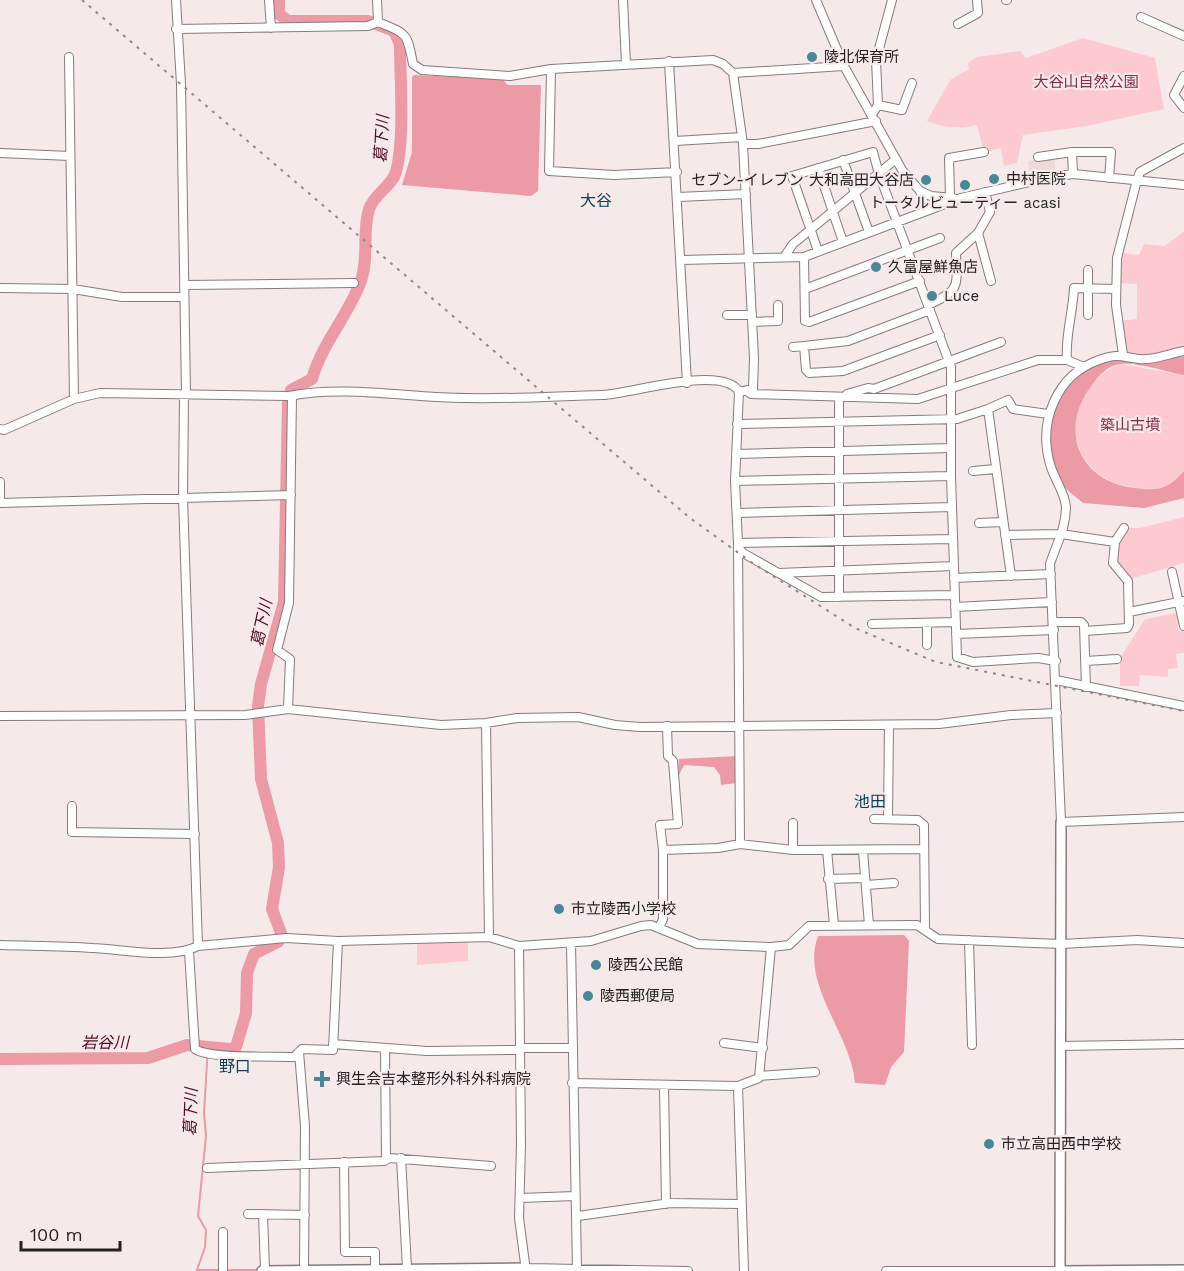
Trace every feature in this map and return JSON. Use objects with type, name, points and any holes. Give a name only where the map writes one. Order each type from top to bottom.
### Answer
[{"type":"street","points":[[176,0],[181,84],[184,285],[183,498],[198,946]]},
{"type":"street","points":[[269,0],[271,28]]},
{"type":"street","points":[[377,0],[378,22]]},
{"type":"street","points":[[623,0],[626,64]]},
{"type":"street","points":[[816,0],[844,66],[896,159],[920,191],[926,212]]},
{"type":"street","points":[[874,117],[878,105],[876,60],[892,0]]},
{"type":"street","points":[[958,24],[978,13],[977,0]]},
{"type":"street","points":[[1141,17],[1184,36]]},
{"type":"street","points":[[176,29],[368,26],[378,22],[400,31],[408,38],[413,64],[422,70],[510,75],[551,69],[669,61],[713,60],[723,64],[734,73],[844,66]]},
{"type":"street","points":[[69,57],[74,399]]},
{"type":"street","points":[[669,61],[687,383]]},
{"type":"street","points":[[551,69],[549,171],[614,175],[677,172]]},
{"type":"street","points":[[734,73],[746,194],[754,385],[743,391]]},
{"type":"street","points":[[1184,76],[1174,95],[1184,108]]},
{"type":"street","points":[[878,105],[902,110],[912,83]]},
{"type":"street","points":[[675,141],[768,142],[874,117]]},
{"type":"street","points":[[1123,354],[1116,289],[1117,258],[1137,180],[1140,172],[1184,148]]},
{"type":"street","points":[[818,251],[792,176],[873,152],[879,174],[949,361],[957,657],[973,662],[1038,658],[1056,661]]},
{"type":"street","points":[[950,197],[949,158],[984,152]]},
{"type":"street","points":[[1038,157],[1072,152],[1111,152],[1109,178]]},
{"type":"street","points":[[1072,152],[1073,174]]},
{"type":"street","points":[[0,153],[70,156]]},
{"type":"street","points":[[784,257],[793,244],[896,159]]},
{"type":"street","points":[[843,160],[869,232]]},
{"type":"street","points":[[818,168],[843,242]]},
{"type":"street","points":[[681,260],[804,257],[961,198],[1073,174],[1184,185]]},
{"type":"street","points":[[920,191],[931,196],[961,198]]},
{"type":"street","points":[[793,347],[848,341],[929,308],[950,296],[957,285],[956,253],[978,233],[990,212],[985,192]]},
{"type":"street","points":[[678,197],[746,194]]},
{"type":"street","points":[[978,233],[991,281]]},
{"type":"street","points":[[805,289],[940,238]]},
{"type":"street","points":[[804,257],[805,321],[809,322],[920,281]]},
{"type":"street","points":[[1088,270],[1088,315]]},
{"type":"street","points":[[184,285],[354,283]]},
{"type":"street","points":[[0,288],[73,289],[122,297],[184,297]]},
{"type":"street","points":[[1068,360],[1067,340],[1074,312],[1074,288],[1116,289]]},
{"type":"street","points":[[727,315],[778,321],[778,305]]},
{"type":"street","points":[[804,346],[806,370],[809,373],[843,371],[940,335]]},
{"type":"street","points":[[839,597],[838,451],[842,398],[847,394],[868,388],[874,389],[1001,342]]},
{"type":"street","points":[[1060,1271],[1061,822],[1056,661],[1050,564],[1061,534],[1066,507],[1049,462],[1048,414],[1062,388],[1084,367],[1123,354],[1139,359],[1184,351]]},
{"type":"street","points":[[0,430],[74,399],[100,393],[292,396],[317,391],[467,398],[610,395],[660,384],[720,381],[731,383],[751,394],[918,399],[950,391],[1038,360],[1068,360],[1084,367]]},
{"type":"street","points":[[740,844],[738,545],[735,481],[737,424],[743,391]]},
{"type":"street","points":[[288,709],[290,659],[277,650],[289,603],[292,396]]},
{"type":"street","points":[[737,424],[950,420],[988,410],[1008,400],[1013,409],[1048,414]]},
{"type":"street","points":[[988,410],[1011,576]]},
{"type":"street","points":[[736,454],[950,448]]},
{"type":"street","points":[[973,471],[996,469]]},
{"type":"street","points":[[735,481],[951,476]]},
{"type":"street","points":[[0,482],[0,503],[291,495]]},
{"type":"street","points":[[737,513],[952,507]]},
{"type":"street","points":[[979,523],[1003,522]]},
{"type":"street","points":[[1085,631],[1128,628],[1128,581],[1113,563],[1116,542],[1124,528]]},
{"type":"street","points":[[1005,535],[1061,534],[1116,542]]},
{"type":"street","points":[[738,545],[954,539]]},
{"type":"street","points":[[738,545],[743,553],[821,597],[955,595]]},
{"type":"street","points":[[779,573],[954,566]]},
{"type":"street","points":[[1172,572],[1181,601],[1184,626]]},
{"type":"street","points":[[954,578],[1051,574]]},
{"type":"street","points":[[1129,612],[1181,601]]},
{"type":"street","points":[[955,606],[1052,602]]},
{"type":"street","points":[[927,622],[927,645]]},
{"type":"street","points":[[872,624],[955,622]]},
{"type":"street","points":[[956,634],[1081,622],[1085,631],[1086,687]]},
{"type":"street","points":[[1086,661],[1117,659]]},
{"type":"street","points":[[1056,680],[1184,706]]},
{"type":"street","points":[[0,716],[245,715],[288,709],[441,725],[486,723],[517,718],[578,717],[615,725],[668,726],[939,724],[1011,715],[1057,713]]},
{"type":"street","points":[[486,723],[489,937]]},
{"type":"street","points":[[888,819],[889,725]]},
{"type":"street","points":[[659,928],[663,919],[663,850],[660,825],[678,824],[673,761],[668,756],[668,726]]},
{"type":"street","points":[[72,806],[72,832],[195,834]]},
{"type":"street","points":[[1061,822],[1184,817]]},
{"type":"street","points":[[874,819],[918,820],[924,825],[925,928]]},
{"type":"street","points":[[793,823],[793,850]]},
{"type":"street","points":[[663,850],[718,848],[740,844],[793,850],[924,849]]},
{"type":"street","points":[[827,850],[834,925]]},
{"type":"street","points":[[863,851],[869,925]]},
{"type":"street","points":[[828,879],[894,883]]},
{"type":"street","points":[[0,945],[142,952],[189,951],[198,946],[286,938],[338,940],[489,937],[519,946],[572,943],[607,937],[640,926],[659,928],[698,944],[771,947],[789,945],[809,926],[834,925],[917,925],[925,928],[938,939],[1061,944],[1137,940],[1184,943]]},
{"type":"street","points":[[189,951],[195,1049],[200,1053],[235,1056],[294,1057],[302,1049],[333,1050],[338,940]]},
{"type":"street","points":[[969,940],[972,1045]]},
{"type":"street","points":[[572,943],[572,1083],[575,1196],[578,1216],[577,1269]]},
{"type":"street","points":[[519,946],[521,1246],[526,1269]]},
{"type":"street","points":[[760,1076],[771,947]]},
{"type":"street","points":[[724,1043],[763,1048]]},
{"type":"street","points":[[333,1044],[385,1048],[572,1048]]},
{"type":"street","points":[[1061,1046],[1184,1044]]},
{"type":"street","points":[[385,1048],[386,1160]]},
{"type":"street","points":[[299,1052],[302,1067],[305,1162],[304,1270]]},
{"type":"street","points":[[572,1083],[738,1086],[760,1076],[815,1072]]},
{"type":"street","points":[[664,1085],[666,1203]]},
{"type":"street","points":[[738,1086],[740,1204],[744,1271]]},
{"type":"street","points":[[401,1158],[406,1268]]},
{"type":"street","points":[[207,1168],[401,1158],[490,1166]]},
{"type":"street","points":[[344,1162],[345,1252],[375,1252],[375,1269]]},
{"type":"street","points":[[520,1198],[575,1196]]},
{"type":"street","points":[[578,1216],[666,1203],[740,1204]]},
{"type":"street","points":[[248,1214],[305,1215]]},
{"type":"street","points":[[263,1214],[264,1270],[406,1268],[688,1271]]},
{"type":"street","points":[[223,1232],[223,1271]]},
{"type":"street","points":[[886,1271],[1184,1270]]},
{"type":"shaded area","points":[[414,75],[502,79],[508,85],[541,85],[538,191],[531,196],[402,185],[412,152],[412,77]]},
{"type":"shaded area","points":[[1054,157],[1056,172],[1030,176],[1028,161]]},
{"type":"shaded area","points":[[1184,356],[1184,375],[1128,364],[1112,366],[1104,371],[1082,402],[1076,418],[1076,435],[1079,450],[1087,464],[1099,475],[1115,484],[1159,489],[1171,483],[1184,471],[1184,498],[1144,508],[1083,503],[1062,484],[1052,461],[1049,442],[1050,423],[1055,406],[1064,390],[1076,376],[1092,366],[1112,360],[1121,359],[1133,364]]},
{"type":"shaded area","points":[[737,756],[737,783],[721,785],[720,775],[714,767],[684,765],[678,777],[679,759]]},
{"type":"shaded area","points":[[904,935],[909,941],[904,1052],[891,1067],[885,1085],[855,1083],[852,1064],[828,1009],[816,973],[814,954],[818,936]]},
{"type":"green space","name":"大谷山自然公園","points":[[1083,38],[1155,58],[1164,109],[1086,126],[1023,135],[1017,163],[1004,166],[1001,148],[984,153],[977,125],[952,127],[927,121],[950,80],[969,69],[968,63],[977,57],[1020,51],[1026,58]]},
{"type":"green space","points":[[1184,231],[1184,349],[1141,358],[1126,352],[1120,321],[1137,319],[1137,284],[1119,283],[1122,253],[1139,255],[1144,244],[1165,246]]},
{"type":"green space","name":"築山古墳","points":[[1120,364],[1184,375],[1184,471],[1163,487],[1142,488],[1113,482],[1094,470],[1082,454],[1076,435],[1077,414],[1084,395],[1099,377]]},
{"type":"green space","points":[[1184,517],[1184,563],[1130,579],[1119,566],[1115,555],[1118,543],[1129,528],[1140,528]]},
{"type":"green space","points":[[1176,613],[1179,631],[1184,630],[1184,653],[1176,654],[1178,668],[1168,669],[1168,677],[1140,675],[1139,686],[1120,686],[1120,658],[1145,619]]},
{"type":"green space","points":[[468,940],[468,961],[417,965],[417,942]]},
{"type":"waterway","name":"葛下川","points":[[0,1059],[148,1058],[187,1045],[230,1049],[236,1047],[246,1013],[247,973],[254,954],[278,942],[281,933],[272,909],[279,867],[278,843],[261,779],[258,706],[261,684],[284,602],[288,401],[291,390],[312,379],[322,353],[356,294],[365,263],[369,209],[391,182],[396,172],[399,158],[401,109],[400,44],[394,31],[368,21],[288,21],[279,14],[279,0]]},
{"type":"waterway","name":"葛下川","points":[[208,1046],[204,1113],[206,1136],[198,1216],[206,1230],[205,1247],[197,1270],[220,1270]]},
{"type":"waterway","name":"葛下川","points":[[225,1270],[259,1270]]},
{"type":"railway","points":[[82,0],[690,518],[751,562],[855,628],[936,662],[1184,711]]},
{"type":"place","name":"陵北保育所","points":[[812,57]]},
{"type":"place","name":"中村医院","points":[[994,179]]},
{"type":"place","name":"セブン-イレブン 大和高田大谷店","points":[[926,180]]},
{"type":"place","name":"トータルビューティー acasi","points":[[965,185]]},
{"type":"place","name":"久富屋鮮魚店","points":[[876,267]]},
{"type":"place","name":"Luce","points":[[932,296]]},
{"type":"place","name":"市立陵西小学校","points":[[559,909]]},
{"type":"place","name":"陵西公民館","points":[[596,965]]},
{"type":"place","name":"陵西郵便局","points":[[588,996]]},
{"type":"place","name":"興生会吉本整形外科外科病院","points":[[322,1079]]},
{"type":"place","name":"市立高田西中学校","points":[[989,1144]]},
{"type":"district","name":"大谷","points":[[596,200]]},
{"type":"district","name":"池田","points":[[870,801]]},
{"type":"district","name":"野口","points":[[235,1066]]},
{"type":"water label","name":"岩谷川","points":[[105,1042]]}]
